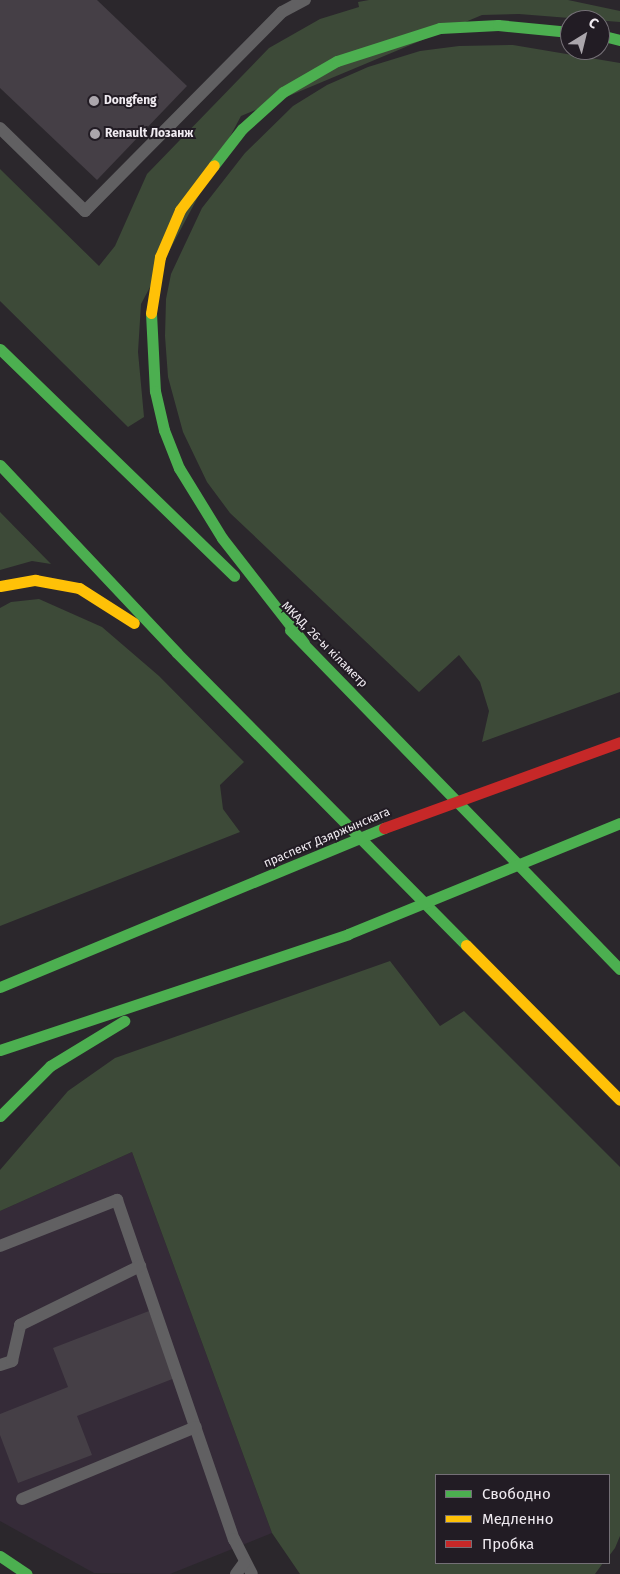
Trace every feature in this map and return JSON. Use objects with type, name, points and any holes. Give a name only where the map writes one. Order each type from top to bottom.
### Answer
[{"type":"highway","points":[[304,643],[222,538],[179,468],[164,430],[155,391],[151,301],[160,257],[180,210],[242,128],[283,92],[337,61],[440,28],[498,25],[560,31]]},
{"type":"highway","name":"МКАД, 26-ы кіламетр","points":[[0,349],[304,643],[395,734],[587,933],[620,970]]},
{"type":"highway","points":[[0,464],[177,652],[504,980],[618,1099]]},
{"type":"highway","points":[[0,586],[35,580],[79,588],[177,652]]},
{"type":"highway","name":"праспект Дзяржынскага","points":[[0,987],[49,969],[408,818],[620,742]]},
{"type":"highway","points":[[0,1050],[161,998],[348,934],[620,823]]},
{"type":"highway","points":[[10,968],[49,969]]},
{"type":"highway","points":[[0,1116],[50,1066],[161,998]]},
{"type":"highway","points":[[0,1556],[26,1574]]},
{"type":"lane","points":[[0,128],[85,211],[282,12],[304,0]]},
{"type":"lane","points":[[0,1246],[117,1200],[244,1563],[252,1574]]},
{"type":"lane","points":[[0,1365],[12,1361],[20,1325],[140,1266]]},
{"type":"lane","points":[[22,1500],[196,1427]]},
{"type":"lane","points":[[236,1574],[244,1563]]},
{"type":"shaded area","points":[[132,1152],[272,1533],[170,1574],[94,1573],[0,1521],[0,1211]]},
{"type":"green space","points":[[369,0],[568,0],[620,11],[620,22],[610,21],[610,10],[560,10],[560,17],[519,14],[482,15],[241,116],[141,304],[138,352],[144,417],[128,427],[0,301],[0,169],[99,266],[115,246],[147,174],[269,48],[320,19],[359,7],[358,2]]},
{"type":"green space","points":[[513,45],[560,53],[560,60],[602,60],[620,63],[620,692],[482,742],[489,711],[480,682],[459,655],[419,692],[230,513],[207,482],[183,432],[168,377],[165,336],[166,299],[171,274],[202,208],[245,153],[293,106],[327,85],[368,67],[420,51],[459,46]]},
{"type":"green space","points":[[0,512],[51,564],[32,561],[0,570]]},
{"type":"green space","points":[[39,599],[102,627],[159,676],[244,762],[220,785],[223,809],[240,832],[0,926],[0,608],[11,602]]},
{"type":"green space","points":[[390,961],[440,1026],[464,1011],[620,1167],[620,1536],[615,1548],[610,1555],[610,1474],[435,1474],[435,1564],[602,1564],[595,1574],[300,1574],[272,1533],[132,1152],[0,1211],[0,1170],[68,1091],[115,1058]]},
{"type":"building","name":"Renault Лозанж","points":[[0,0],[97,0],[187,86],[97,180],[0,88]]},
{"type":"building","points":[[149,1311],[175,1378],[77,1416],[92,1455],[18,1483],[0,1435],[0,1414],[68,1387],[53,1348]]},
{"type":"traffic: fast","points":[[214,165],[242,129],[283,92],[337,61],[440,28],[498,25],[560,31]]},
{"type":"traffic: fast","points":[[610,38],[620,40]]},
{"type":"traffic: fast","points":[[151,313],[155,391],[164,430],[179,468],[222,538],[304,643]]},
{"type":"traffic: fast","points":[[0,349],[234,576]]},
{"type":"traffic: fast","points":[[0,465],[177,653],[466,945]]},
{"type":"traffic: fast","points":[[290,630],[620,969]]},
{"type":"traffic: fast","points":[[0,1050],[348,934],[620,823]]},
{"type":"traffic: fast","points":[[0,987],[384,828]]},
{"type":"traffic: fast","points":[[0,1116],[50,1066],[124,1021]]},
{"type":"traffic: fast","points":[[0,1556],[27,1574]]},
{"type":"traffic: slow","points":[[151,313],[160,257],[180,210],[214,165]]},
{"type":"traffic: slow","points":[[0,586],[35,580],[79,588],[134,623]]},
{"type":"traffic: slow","points":[[466,945],[620,1100]]},
{"type":"traffic: jam","points":[[384,828],[620,742]]},
{"type":"place","name":"Dongfeng","points":[[94,101]]},
{"type":"place","name":"Renault Лозанж","points":[[95,134]]}]
